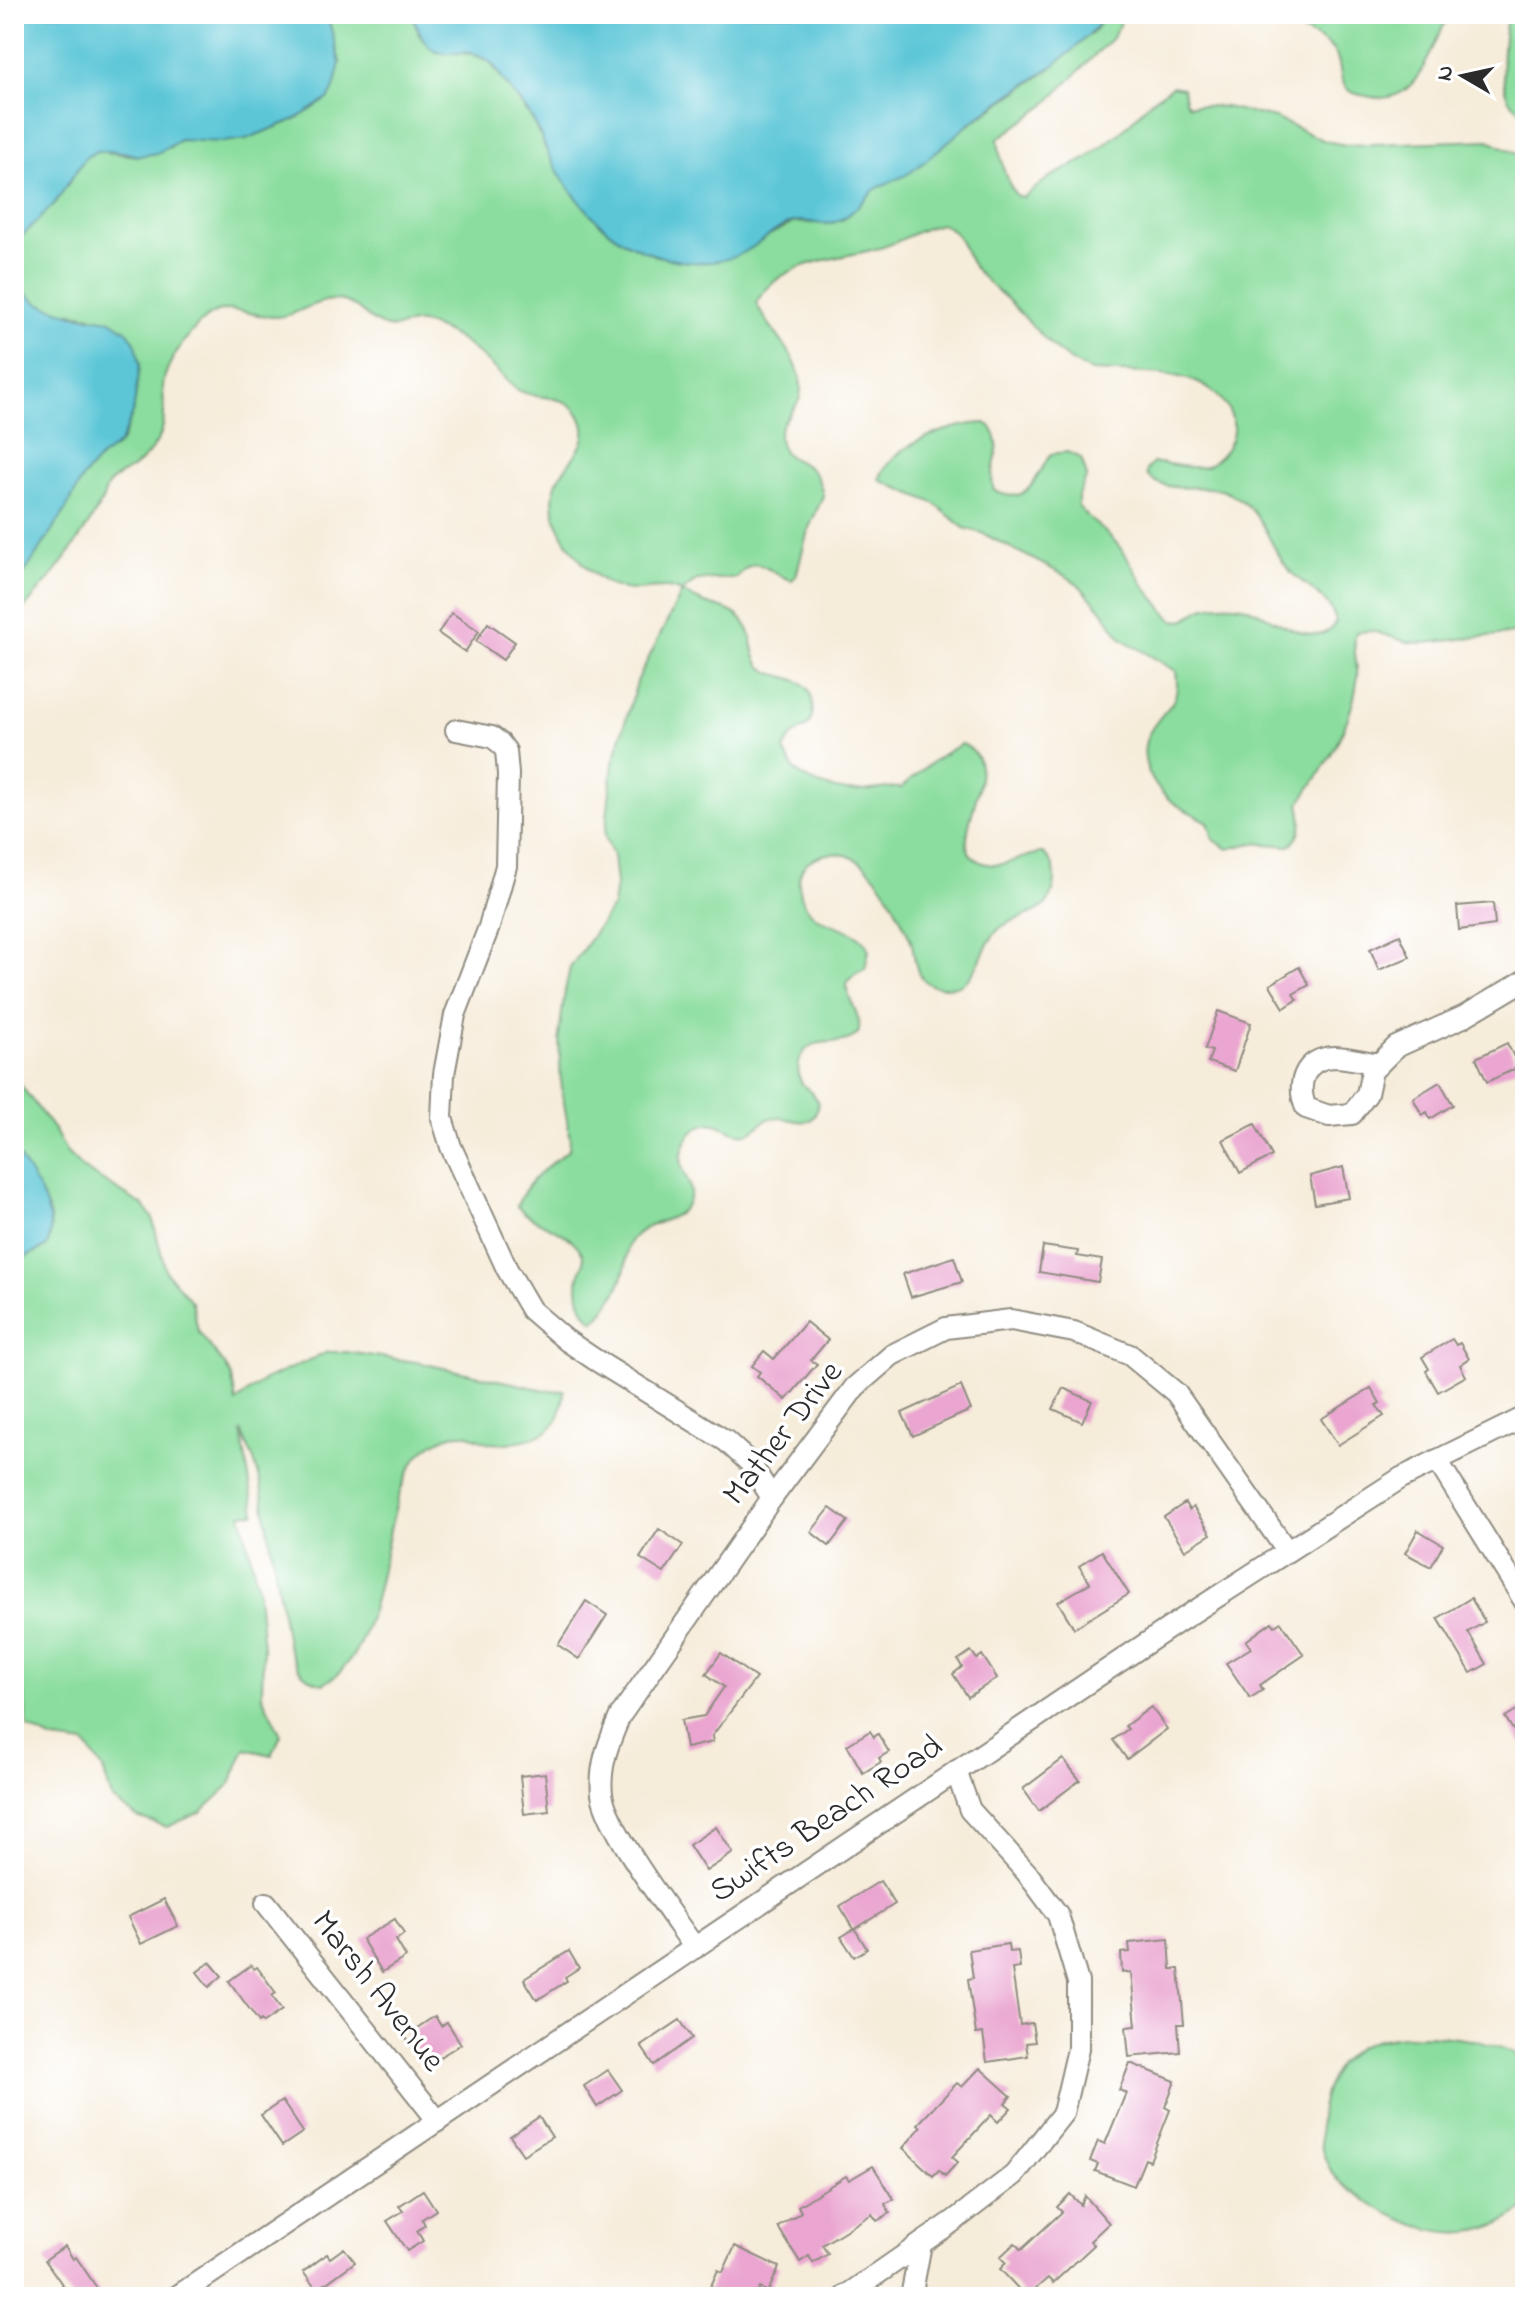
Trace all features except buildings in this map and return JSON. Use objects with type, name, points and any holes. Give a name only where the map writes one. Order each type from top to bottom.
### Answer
[{"type":"street","points":[[456,730],[492,737],[500,743],[506,751],[508,774],[506,866],[489,927],[455,1015],[444,1074],[442,1118],[451,1147],[507,1269],[531,1310],[575,1346],[726,1441],[750,1463],[772,1498]]},
{"type":"street","points":[[1379,1064],[1396,1047],[1463,1017],[1525,980]]},
{"type":"street","name":"Mather Drive","points":[[695,1948],[617,1829],[602,1796],[603,1756],[620,1716],[772,1498],[855,1387],[892,1355],[946,1328],[1011,1320],[1074,1332],[1130,1355],[1176,1393],[1287,1551]]},
{"type":"street","name":"Swifts Beach Road","points":[[176,2297],[855,1837],[1287,1551],[1401,1478],[1525,1417]]},
{"type":"street","points":[[1437,1460],[1525,1602]]},
{"type":"street","points":[[844,2297],[1014,2175],[1063,2113],[1078,2049],[1078,1982],[1058,1915],[1027,1873],[970,1810],[956,1771]]},
{"type":"street","name":"Marsh Avenue","points":[[266,1903],[438,2121]]},
{"type":"street","points":[[911,2297],[921,2244]]},
{"type":"green space","points":[[327,14],[412,14],[419,35],[436,52],[472,54],[489,61],[534,122],[538,133],[599,223],[624,242],[656,256],[771,234],[795,222],[829,224],[844,219],[875,189],[1049,70],[1092,34],[1106,14],[1125,14],[1113,37],[1044,106],[998,139],[1003,169],[1017,196],[1024,197],[1048,178],[1086,159],[1172,86],[1183,88],[1185,101],[1189,105],[1225,107],[1275,118],[1325,141],[1346,145],[1489,140],[1525,158],[1525,632],[1425,643],[1407,642],[1373,631],[1356,632],[1357,681],[1354,697],[1343,730],[1299,804],[1301,826],[1295,841],[1290,846],[1252,843],[1228,849],[1213,839],[1208,822],[1170,800],[1156,785],[1147,768],[1147,739],[1175,698],[1176,671],[1122,639],[1078,584],[982,533],[964,528],[934,503],[879,480],[885,468],[895,456],[923,439],[956,427],[985,423],[990,426],[997,443],[992,482],[994,490],[1006,495],[1016,496],[1030,487],[1051,454],[1067,452],[1081,458],[1087,476],[1078,496],[1078,506],[1118,545],[1145,587],[1172,619],[1184,620],[1208,607],[1237,605],[1292,629],[1317,635],[1336,622],[1333,614],[1324,600],[1291,572],[1258,517],[1238,498],[1215,489],[1164,485],[1147,475],[1153,463],[1202,467],[1222,454],[1233,433],[1233,423],[1230,412],[1216,395],[1207,387],[1185,378],[1092,371],[1067,358],[981,276],[957,236],[941,224],[883,247],[796,269],[767,288],[756,303],[787,348],[800,378],[799,400],[779,433],[781,446],[785,453],[815,474],[823,496],[792,580],[763,566],[751,565],[737,578],[697,580],[682,592],[664,588],[627,590],[604,582],[570,547],[554,508],[555,487],[584,437],[581,418],[575,410],[561,400],[518,390],[470,347],[446,332],[419,323],[384,326],[348,303],[332,300],[275,317],[222,311],[198,325],[177,351],[167,371],[160,437],[138,464],[109,484],[74,545],[14,620],[14,589],[65,511],[83,477],[101,457],[121,443],[133,413],[140,365],[91,316],[53,310],[26,293],[14,272],[15,247],[55,203],[85,158],[97,151],[138,156],[170,147],[180,140],[246,139],[296,119],[329,98],[340,63]]},
{"type":"green space","points":[[1267,14],[1451,14],[1413,82],[1402,92],[1388,97],[1371,97],[1350,92],[1345,86],[1336,54],[1326,43]]},
{"type":"green space","points":[[1508,14],[1525,14],[1525,114],[1510,101],[1504,83],[1503,46]]},
{"type":"green space","points":[[682,592],[736,614],[749,631],[761,666],[799,681],[810,692],[813,706],[811,719],[791,738],[784,750],[803,777],[847,791],[901,788],[937,758],[962,744],[976,755],[980,771],[968,827],[967,843],[972,856],[994,865],[1043,853],[1052,864],[1055,879],[1048,902],[1041,909],[1013,920],[996,932],[966,981],[940,987],[929,984],[920,976],[908,933],[889,895],[872,872],[862,863],[837,854],[820,856],[805,865],[799,881],[804,904],[821,920],[854,933],[869,950],[865,969],[853,975],[848,982],[847,990],[859,1024],[858,1034],[851,1039],[816,1044],[803,1053],[798,1072],[800,1080],[818,1101],[812,1118],[800,1122],[771,1118],[753,1131],[744,1133],[710,1123],[690,1135],[682,1158],[690,1191],[685,1207],[679,1213],[645,1228],[631,1240],[620,1283],[594,1321],[583,1308],[579,1296],[582,1253],[569,1238],[517,1206],[533,1180],[569,1149],[559,1035],[565,991],[570,968],[613,906],[616,884],[613,856],[605,836],[613,763],[638,679]]},
{"type":"green space","points":[[14,1076],[55,1131],[66,1152],[82,1168],[144,1206],[152,1217],[166,1272],[192,1302],[198,1331],[232,1378],[236,1402],[264,1380],[328,1352],[416,1362],[545,1390],[564,1391],[559,1417],[544,1433],[521,1441],[497,1443],[455,1434],[433,1444],[416,1459],[401,1490],[370,1616],[359,1645],[344,1668],[323,1684],[299,1669],[287,1643],[260,1480],[241,1431],[255,1513],[241,1514],[257,1584],[263,1647],[262,1696],[281,1735],[272,1755],[245,1749],[229,1786],[201,1812],[167,1827],[137,1817],[112,1799],[103,1769],[85,1744],[54,1740],[28,1728],[23,1692],[14,1687],[14,1256],[48,1241],[51,1229],[46,1205],[15,1150],[12,1125]]},
{"type":"green space","points":[[1429,2035],[1478,2042],[1525,2058],[1525,2208],[1506,2221],[1486,2229],[1446,2232],[1426,2228],[1386,2212],[1347,2187],[1330,2169],[1323,2153],[1320,2116],[1330,2080],[1340,2064],[1368,2043]]},
{"type":"water","points":[[14,14],[327,14],[340,63],[329,98],[296,119],[246,139],[223,142],[180,140],[159,153],[138,156],[97,151],[85,158],[55,203],[20,238],[14,250]]},
{"type":"water","points":[[412,14],[1106,14],[1094,30],[1064,57],[981,115],[911,172],[873,191],[843,218],[826,224],[794,222],[734,257],[687,262],[641,250],[605,228],[565,182],[533,120],[493,64],[467,52],[439,52],[430,47]]},
{"type":"water","points":[[14,272],[26,293],[38,303],[73,315],[111,320],[128,332],[136,344],[140,365],[133,413],[120,443],[101,457],[83,477],[65,511],[14,589]]},
{"type":"water","points":[[14,1149],[42,1195],[50,1220],[50,1233],[47,1246],[14,1260]]}]
